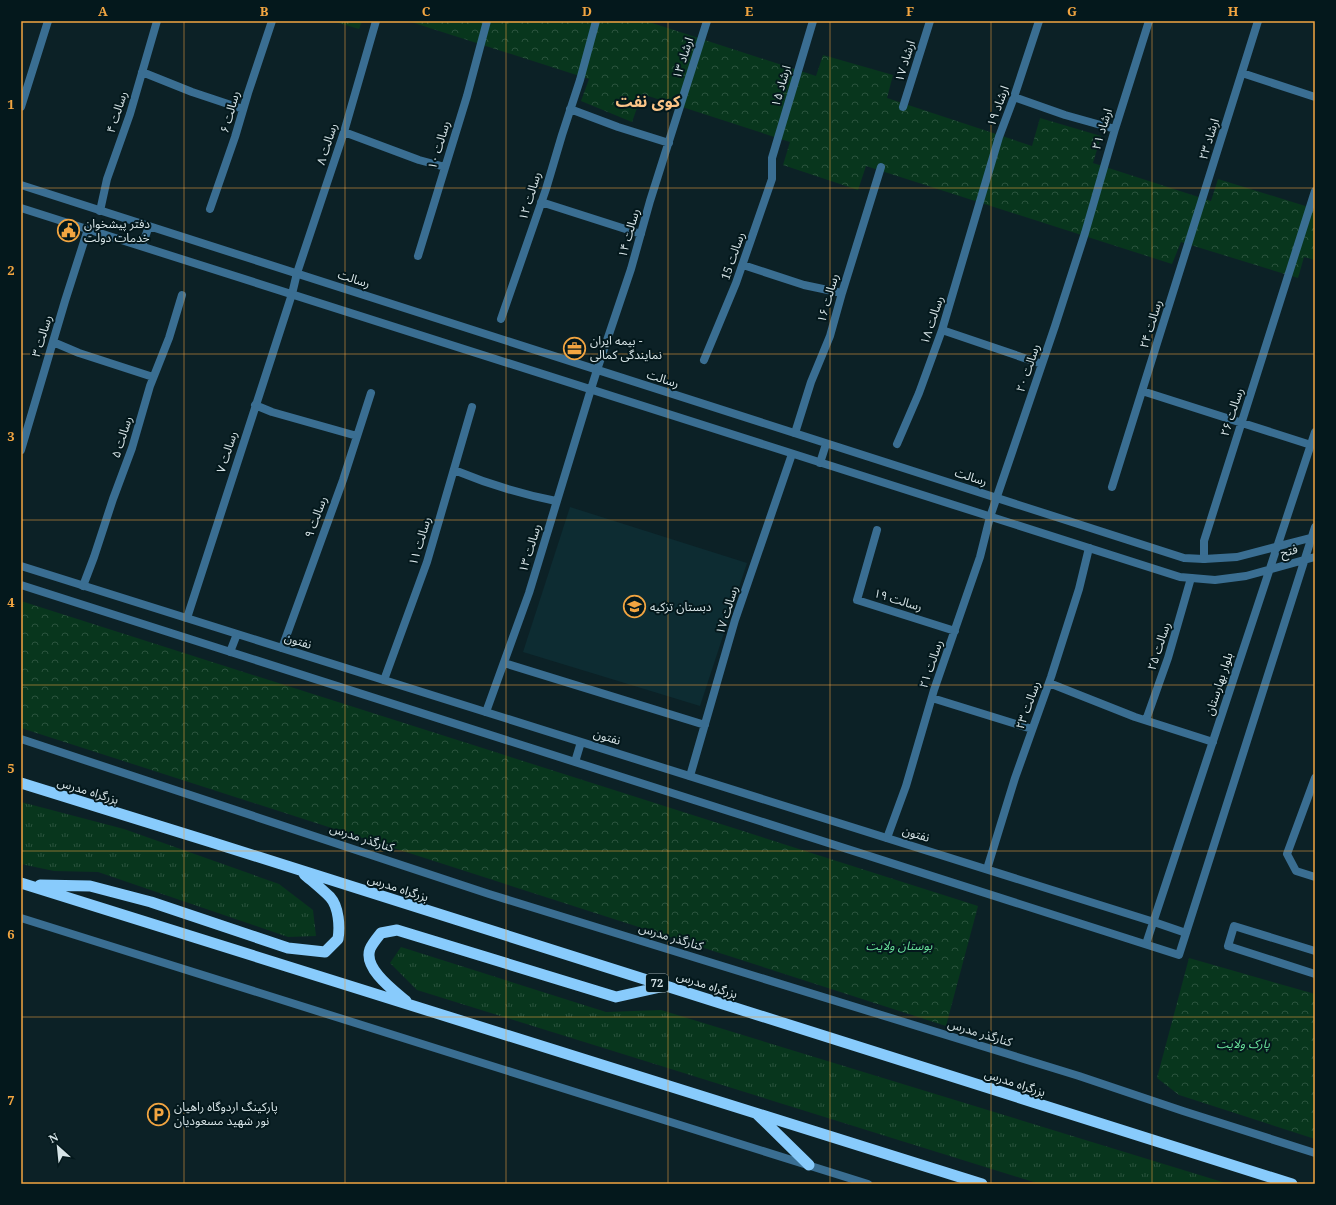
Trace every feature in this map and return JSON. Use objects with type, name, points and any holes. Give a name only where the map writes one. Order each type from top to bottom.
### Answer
[{"type":"highway","points":[[21,776],[50,792]]},
{"type":"highway","name":"بزرگراه مدرس","points":[[21,783],[1292,1184]]},
{"type":"highway","points":[[24,884],[90,886],[151,902],[288,948],[325,952],[338,939],[340,928],[337,913],[331,898],[300,870]]},
{"type":"highway","points":[[24,884],[982,1184]]},
{"type":"highway","points":[[410,1004],[383,980],[370,964],[370,950],[381,933],[397,930],[616,997],[665,986]]},
{"type":"highway","points":[[755,1112],[809,1165]]},
{"type":"street","points":[[21,107],[48,21]]},
{"type":"street","name":"رسالت ۴","points":[[100,211],[107,179],[130,114],[157,21]]},
{"type":"street","name":"رسالت ۶","points":[[210,209],[272,21]]},
{"type":"street","name":"رسالت ۸","points":[[292,294],[344,132],[376,21]]},
{"type":"street","name":"رسالت ۱۰","points":[[418,256],[483,40],[487,21]]},
{"type":"street","name":"رسالت ۱۲","points":[[501,319],[541,202],[580,80],[596,21]]},
{"type":"street","name":"ارشاد ۱۳","points":[[681,102],[695,63],[707,21]]},
{"type":"street","name":"ارشاد ۱۵","points":[[772,158],[813,21]]},
{"type":"street","name":"ارشاد ۱۷","points":[[903,107],[930,21]]},
{"type":"street","name":"ارشاد ۱۹","points":[[980,200],[999,137],[1014,98],[1039,21]]},
{"type":"street","name":"ارشاد ۲۱","points":[[1081,245],[1149,21]]},
{"type":"street","name":"ارشاد ۲۳","points":[[1182,263],[1258,21]]},
{"type":"street","points":[[142,72],[192,92],[243,109]]},
{"type":"street","points":[[1242,73],[1315,97]]},
{"type":"street","points":[[1014,98],[1064,115],[1115,129]]},
{"type":"street","name":"رسالت ۱۴","points":[[591,390],[631,269],[681,102]]},
{"type":"street","points":[[570,109],[618,127],[668,142]]},
{"type":"street","points":[[344,132],[419,160],[445,167]]},
{"type":"street","name":"رسالت 15","points":[[704,360],[743,265],[772,179],[772,158]]},
{"type":"street","name":"رسالت ۱۶","points":[[795,434],[811,382],[830,336],[881,167]]},
{"type":"street","name":"رسالت","points":[[21,186],[298,273],[1184,558],[1204,560],[1237,557],[1278,548]]},
{"type":"street","name":"رسالت ۲۶","points":[[1204,560],[1204,541],[1315,191]]},
{"type":"street","name":"رسالت ۱۸","points":[[897,444],[919,393],[942,330],[980,200]]},
{"type":"street","points":[[541,202],[641,234]]},
{"type":"street","points":[[21,208],[1180,577],[1215,580],[1246,576],[1270,569]]},
{"type":"street","points":[[142,246],[149,226]]},
{"type":"street","name":"رسالت ۳","points":[[21,450],[88,229]]},
{"type":"street","name":"رسالت ٢٠","points":[[996,498],[1081,245]]},
{"type":"street","name":"رسالت ۲۴","points":[[1112,487],[1182,263]]},
{"type":"street","points":[[743,265],[804,285],[842,293]]},
{"type":"street","name":"رسالت ۷","points":[[187,618],[254,406],[292,294]]},
{"type":"street","name":"رسالت ۵","points":[[83,586],[132,448],[153,377],[169,338],[182,295]]},
{"type":"street","points":[[942,330],[1042,364]]},
{"type":"street","points":[[53,342],[79,353],[153,377]]},
{"type":"street","name":"رسالت ۱۳","points":[[486,712],[529,593],[591,390]]},
{"type":"street","name":"رسالت ۹","points":[[282,648],[342,480],[371,393]]},
{"type":"street","points":[[1141,394],[1242,423],[1311,445]]},
{"type":"street","points":[[254,406],[357,436]]},
{"type":"street","name":"رسالت ۱۱","points":[[384,680],[426,562],[472,407]]},
{"type":"street","name":"بلوار بهارستان","points":[[1146,944],[1278,548],[1315,432]]},
{"type":"street","points":[[820,463],[826,444]]},
{"type":"street","name":"رسالت ۱۷","points":[[690,776],[735,620],[792,454]]},
{"type":"street","points":[[454,470],[524,495],[556,501]]},
{"type":"street","name":"رسالت ۲۱","points":[[887,838],[906,786],[932,698],[980,557],[996,498]]},
{"type":"street","points":[[21,585],[1179,955],[1315,527]]},
{"type":"street","name":"رسالت ۱۹","points":[[877,530],[857,600],[955,631]]},
{"type":"street","name":"فتح","points":[[1278,548],[1313,537]]},
{"type":"street","name":"رسالت ۲۳","points":[[987,869],[1008,800],[1049,683],[1079,589],[1089,548]]},
{"type":"street","name":"فتح","points":[[1270,569],[1315,557]]},
{"type":"street","name":"نفتون","points":[[21,566],[987,869],[1186,933]]},
{"type":"street","name":"رسالت ۲۵","points":[[1146,720],[1168,658],[1191,578]]},
{"type":"street","points":[[230,652],[237,634]]},
{"type":"street","points":[[504,663],[705,725]]},
{"type":"street","points":[[1049,683],[1146,720],[1213,742]]},
{"type":"street","points":[[932,698],[1032,729]]},
{"type":"street","name":"کنارگذر مدرس","points":[[21,739],[489,894],[1079,1076],[1315,1153]]},
{"type":"street","points":[[575,762],[581,742]]},
{"type":"street","points":[[1315,778],[1287,854],[1296,871],[1315,877]]},
{"type":"street","points":[[21,918],[868,1184]]},
{"type":"street","points":[[1315,951],[1234,926],[1228,946],[1315,974]]},
{"type":"shaded area","name":"دبستان تزکیه","points":[[570,507],[747,563],[700,706],[523,652]]},
{"type":"green space","points":[[332,21],[362,21],[359,29]]},
{"type":"green space","points":[[408,21],[646,21],[816,76],[823,55],[893,75],[887,98],[1032,146],[1040,118],[1101,136],[1093,163],[1211,201],[1218,179],[1315,209],[1315,260],[1304,257],[1298,278],[1181,242],[1172,264],[866,166],[858,190],[783,165],[790,142],[642,94],[632,122],[581,101],[589,79]]},
{"type":"green space","name":"بوستان ولایت","points":[[21,601],[978,906],[946,1026],[21,728]]},
{"type":"green space","points":[[21,802],[124,829],[279,884],[313,910],[316,936],[288,937],[98,872],[54,871],[21,864]]},
{"type":"green space","points":[[401,947],[606,1012],[661,1010],[1229,1184],[1040,1184],[417,990],[390,963]]},
{"type":"green space","name":"پارک ولایت","points":[[1189,958],[1315,994],[1315,1139],[1179,1095],[1157,1078]]},
{"type":"place","name":"دفتر پیشخوان خدمات دولت","points":[[68,231]]},
{"type":"place","name":"بیمه ایران - نمایندگى کمالى","points":[[575,348]]},
{"type":"place","name":"دبستان تزکیه","points":[[635,607]]},
{"type":"place","name":"پارکینگ اردوگاه راهیان نور شهید مسعودیان","points":[[158,1114]]},
{"type":"district","name":"کوی نفت","points":[[648,101]]}]
